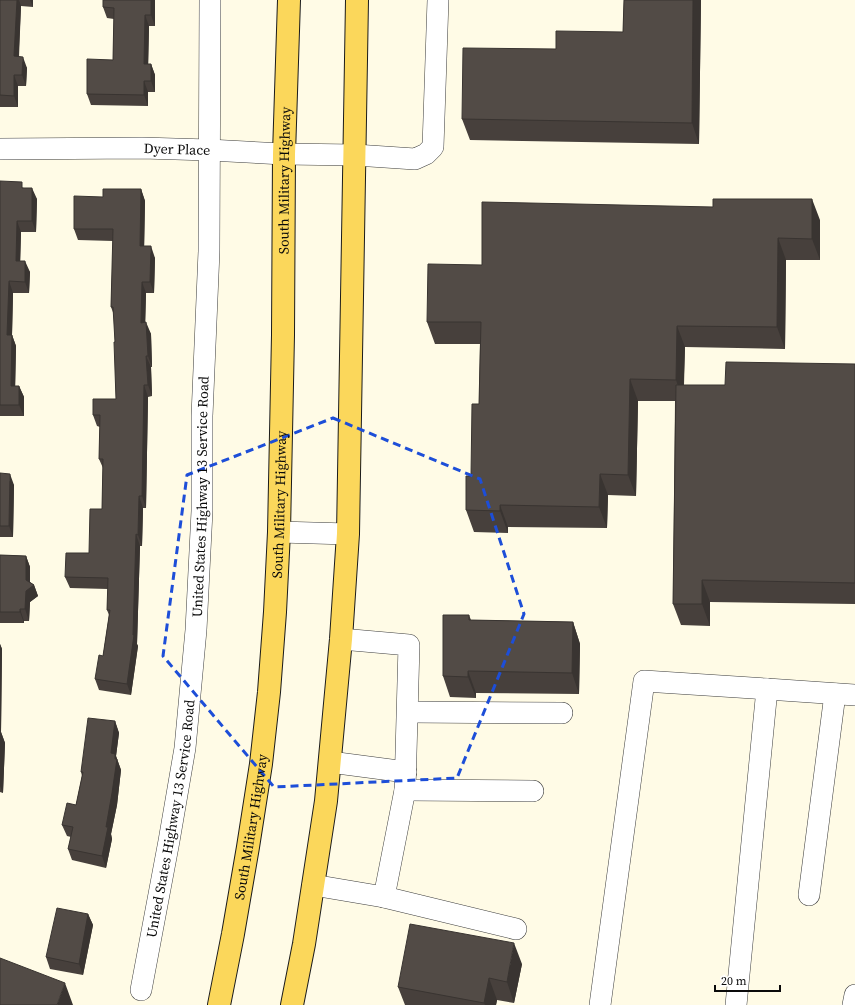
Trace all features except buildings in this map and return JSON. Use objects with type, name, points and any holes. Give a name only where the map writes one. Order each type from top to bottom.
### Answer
[{"type":"main road","name":"South Military Highway","points":[[219,1005],[247,854],[261,764],[275,612],[279,532],[283,335],[284,154],[289,0]]},
{"type":"main road","points":[[292,1005],[304,944],[326,801],[341,639],[348,534],[357,0]]},
{"type":"street","name":"United States Highway 13 Service Road","points":[[141,990],[170,842],[185,748],[196,630],[202,511],[202,416],[208,251],[210,0]]},
{"type":"street","name":"Dyer Place","points":[[0,149],[142,148],[284,154],[355,155],[415,159],[426,154],[433,147],[438,0]]},
{"type":"street","points":[[279,532],[348,534]]},
{"type":"street","points":[[341,639],[409,645],[406,781],[384,897]]},
{"type":"street","points":[[600,1005],[644,681],[845,694],[809,895]]},
{"type":"street","points":[[736,1005],[767,688]]},
{"type":"street","points":[[408,712],[562,713]]},
{"type":"street","points":[[330,762],[406,781],[533,791]]},
{"type":"street","points":[[313,885],[384,897],[516,929]]},
{"type":"street","points":[[853,1005],[855,995]]},
{"type":"highlighted area","points":[[333,418],[480,479],[524,614],[457,778],[274,787],[163,656],[187,475]]}]
